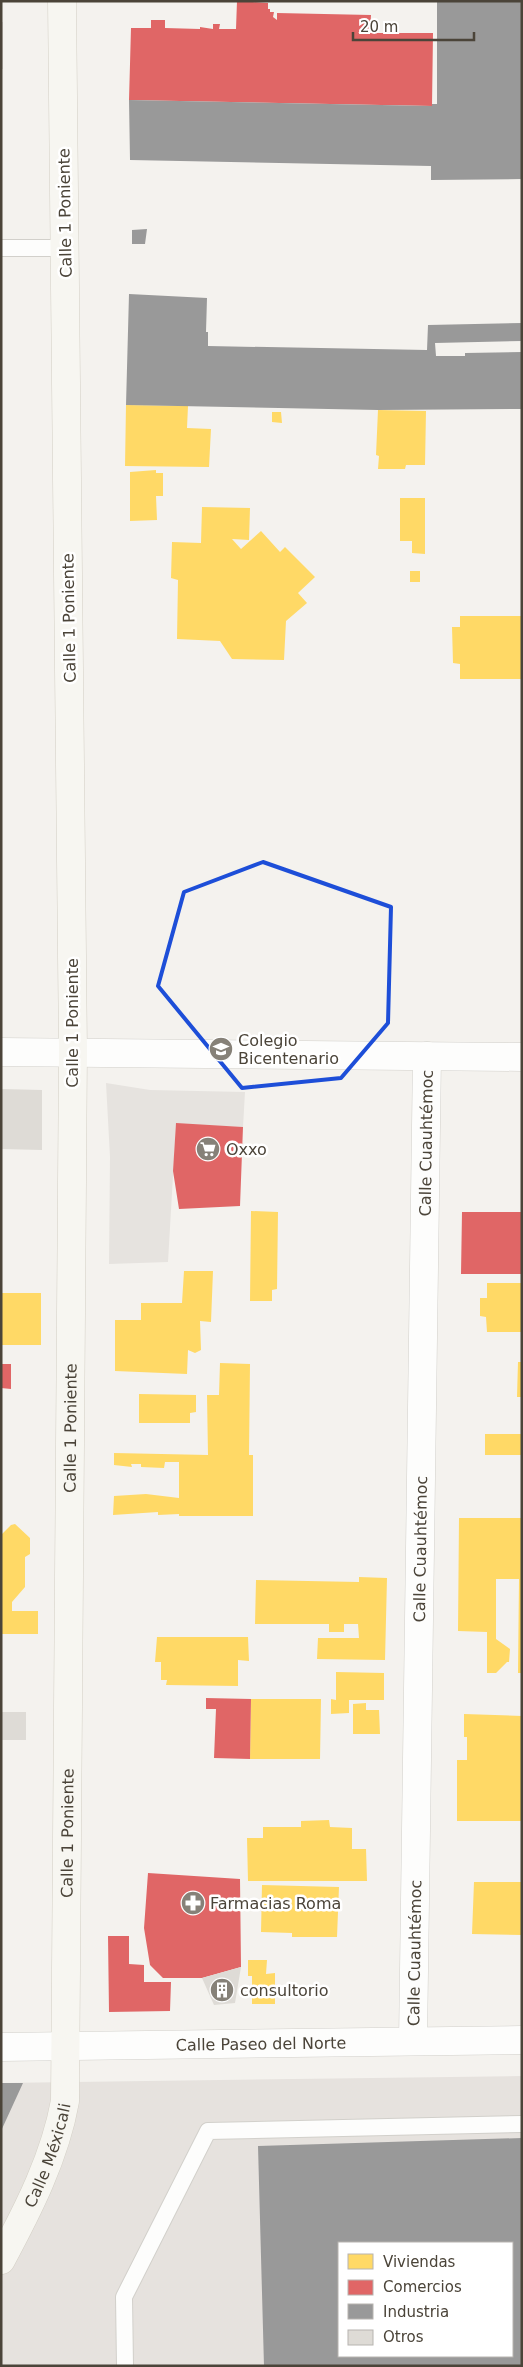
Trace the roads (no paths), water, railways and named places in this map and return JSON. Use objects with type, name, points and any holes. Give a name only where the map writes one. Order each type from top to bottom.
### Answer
[{"type":"main road","name":"Calle 1 Poniente","points":[[62,1],[73,1051],[65,2045]]},
{"type":"main road","name":"Calle Méxicali","points":[[1,2260],[24,2218],[59,2132],[65,2101],[65,2045]]},
{"type":"street","points":[[1,1052],[73,1051],[522,1057]]},
{"type":"street","name":"Calle Cuauhtémoc","points":[[413,2041],[427,1056]]},
{"type":"street","name":"Calle Paseo del Norte","points":[[1,2047],[522,2040]]},
{"type":"lane","points":[[1,248],[65,248]]},
{"type":"lane","points":[[125,2366],[124,2297],[208,2131],[522,2124]]},
{"type":"place","name":"Colegio Bicentenario","points":[[221,1049]]},
{"type":"place","name":"Oxxo","points":[[208,1149]]},
{"type":"place","name":"Farmacias Roma","points":[[193,1903]]},
{"type":"place","name":"consultorio","points":[[222,1990]]}]
